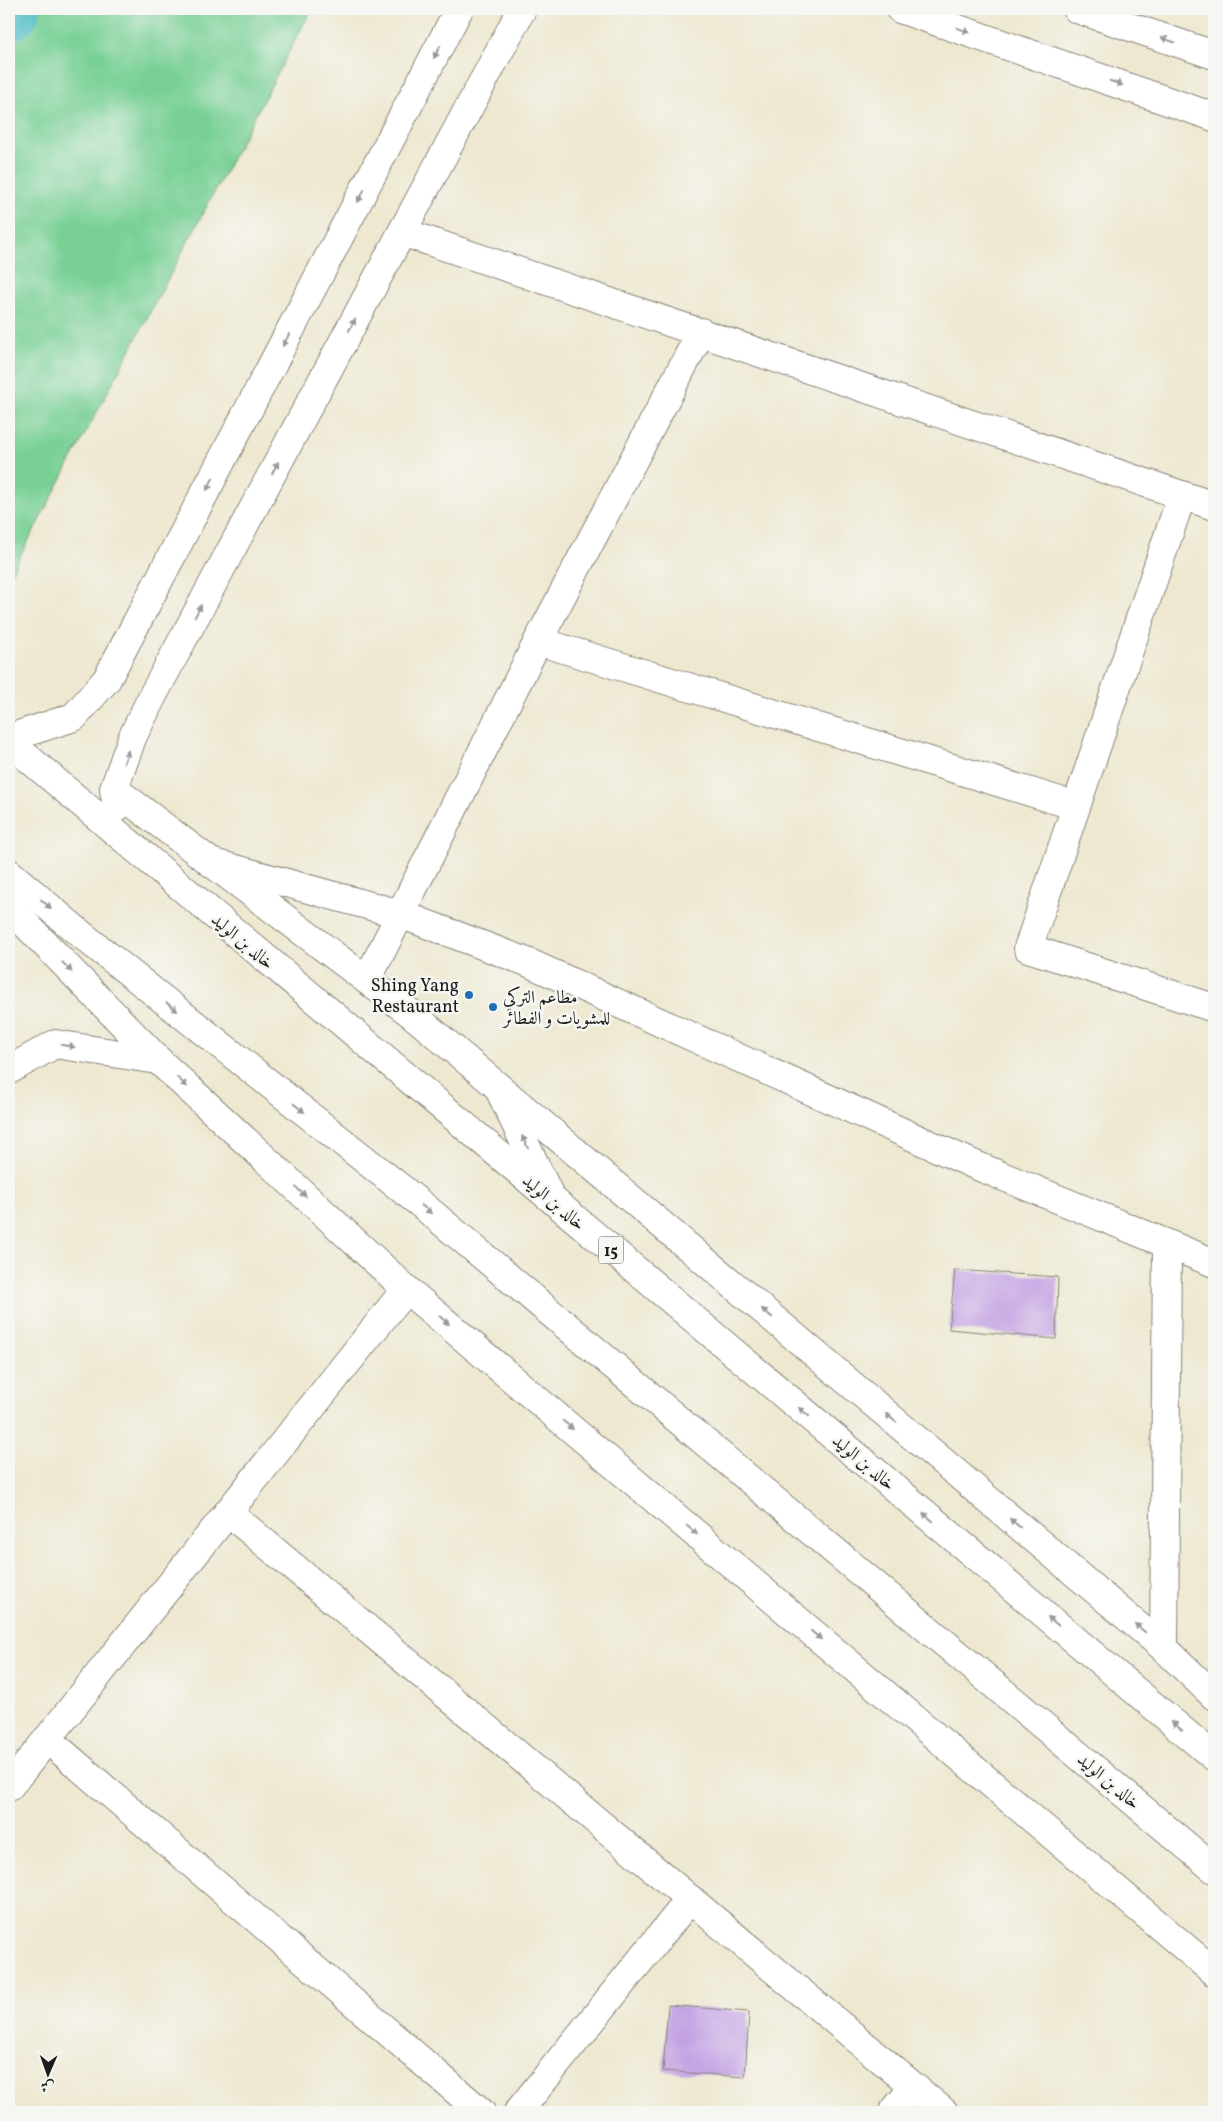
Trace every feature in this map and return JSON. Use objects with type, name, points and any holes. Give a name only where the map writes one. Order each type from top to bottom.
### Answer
[{"type":"main road","points":[[9,738],[74,717],[108,679],[459,9]]},
{"type":"main road","points":[[121,838],[114,789],[132,738],[153,695],[522,9]]},
{"type":"main road","points":[[900,9],[1214,117]]},
{"type":"main road","points":[[1077,9],[1214,56]]},
{"type":"main road","points":[[402,232],[1214,506]]},
{"type":"main road","points":[[366,980],[538,641],[701,332]]},
{"type":"main road","points":[[1182,495],[1028,948],[1214,1008]]},
{"type":"main road","points":[[538,641],[1076,806]]},
{"type":"main road","name":"خالد بن الوليد","points":[[9,742],[1214,1757]]},
{"type":"main road","points":[[114,789],[413,1015],[1164,1648],[1214,1696]]},
{"type":"main road","points":[[208,861],[400,914],[527,962],[975,1165],[1214,1263]]},
{"type":"main road","name":"خالد بن الوليد","points":[[9,872],[77,931],[422,1205],[1214,1869]]},
{"type":"main road","points":[[9,907],[158,1060],[406,1289],[1214,1972]]},
{"type":"main road","points":[[9,1070],[55,1044],[158,1060]]},
{"type":"main road","points":[[498,1087],[553,1202]]},
{"type":"main road","points":[[1164,1648],[1167,1244]]},
{"type":"main road","points":[[9,1787],[406,1289]]},
{"type":"main road","points":[[228,1512],[944,2112]]},
{"type":"main road","points":[[47,1739],[481,2112]]},
{"type":"main road","points":[[518,2112],[690,1899]]},
{"type":"main road","points":[[893,2112],[914,2087]]},
{"type":"green space","points":[[9,9],[312,9],[9,577]]},
{"type":"building","points":[[955,1270],[1058,1277],[1056,1339],[949,1329]]},
{"type":"building","points":[[668,2005],[749,2012],[745,2077],[663,2071]]},
{"type":"place","name":"Shing Yang Restaurant","points":[[469,995]]},
{"type":"place","name":"مطاعم التركي للمشويات و الفطائر","points":[[493,1007]]}]
